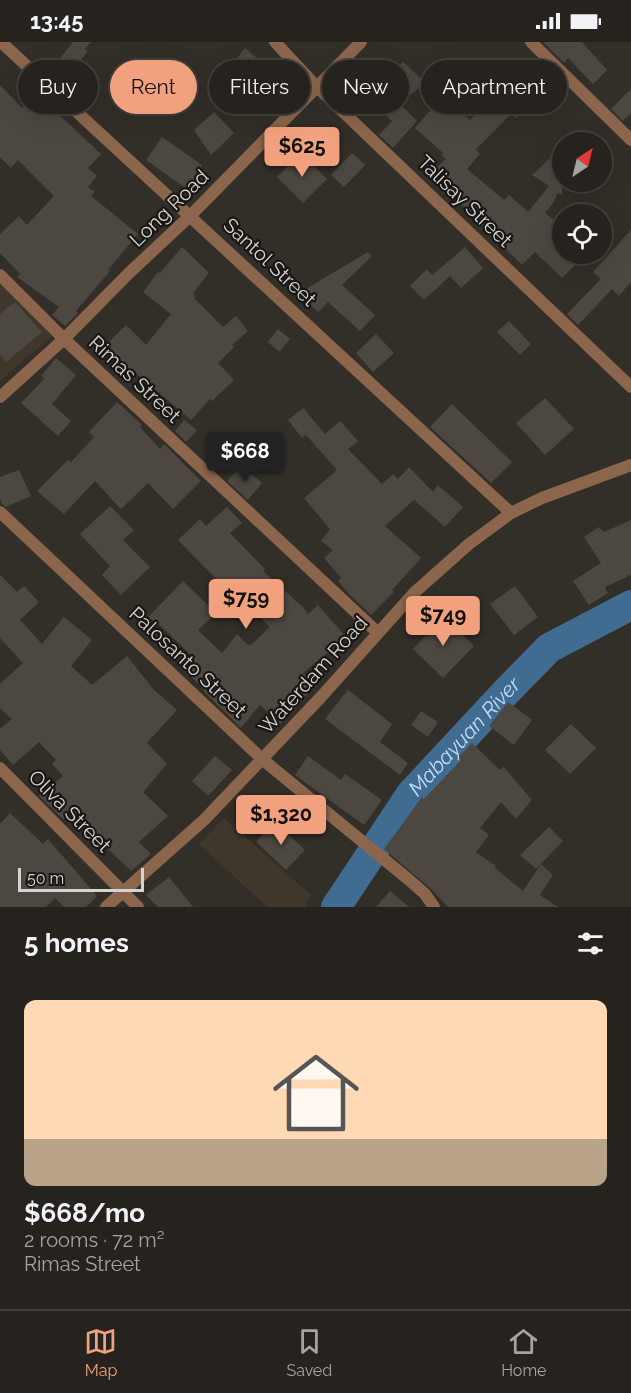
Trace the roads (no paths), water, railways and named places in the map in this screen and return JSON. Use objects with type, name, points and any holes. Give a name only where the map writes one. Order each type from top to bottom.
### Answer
[{"type":"street","name":"Santol Street","points":[[1,42],[511,513]]},
{"type":"street","name":"Talisay Street","points":[[275,42],[317,87],[631,387]]},
{"type":"street","name":"Long Road","points":[[0,398],[64,339],[190,215],[361,42]]},
{"type":"street","points":[[531,42],[631,140]]},
{"type":"street","name":"Rimas Street","points":[[0,274],[64,339],[377,632]]},
{"type":"street","name":"Waterdam Road","points":[[105,907],[204,820],[321,697],[415,592],[469,544],[511,513],[542,498],[631,465]]},
{"type":"street","name":"Palosanto Street","points":[[0,512],[262,759],[424,894],[434,907]]},
{"type":"street","name":"Oliva Street","points":[[0,768],[138,907]]},
{"type":"waterway","name":"Mabayuan River","points":[[336,907],[411,794],[505,693],[549,648],[631,605]]}]
